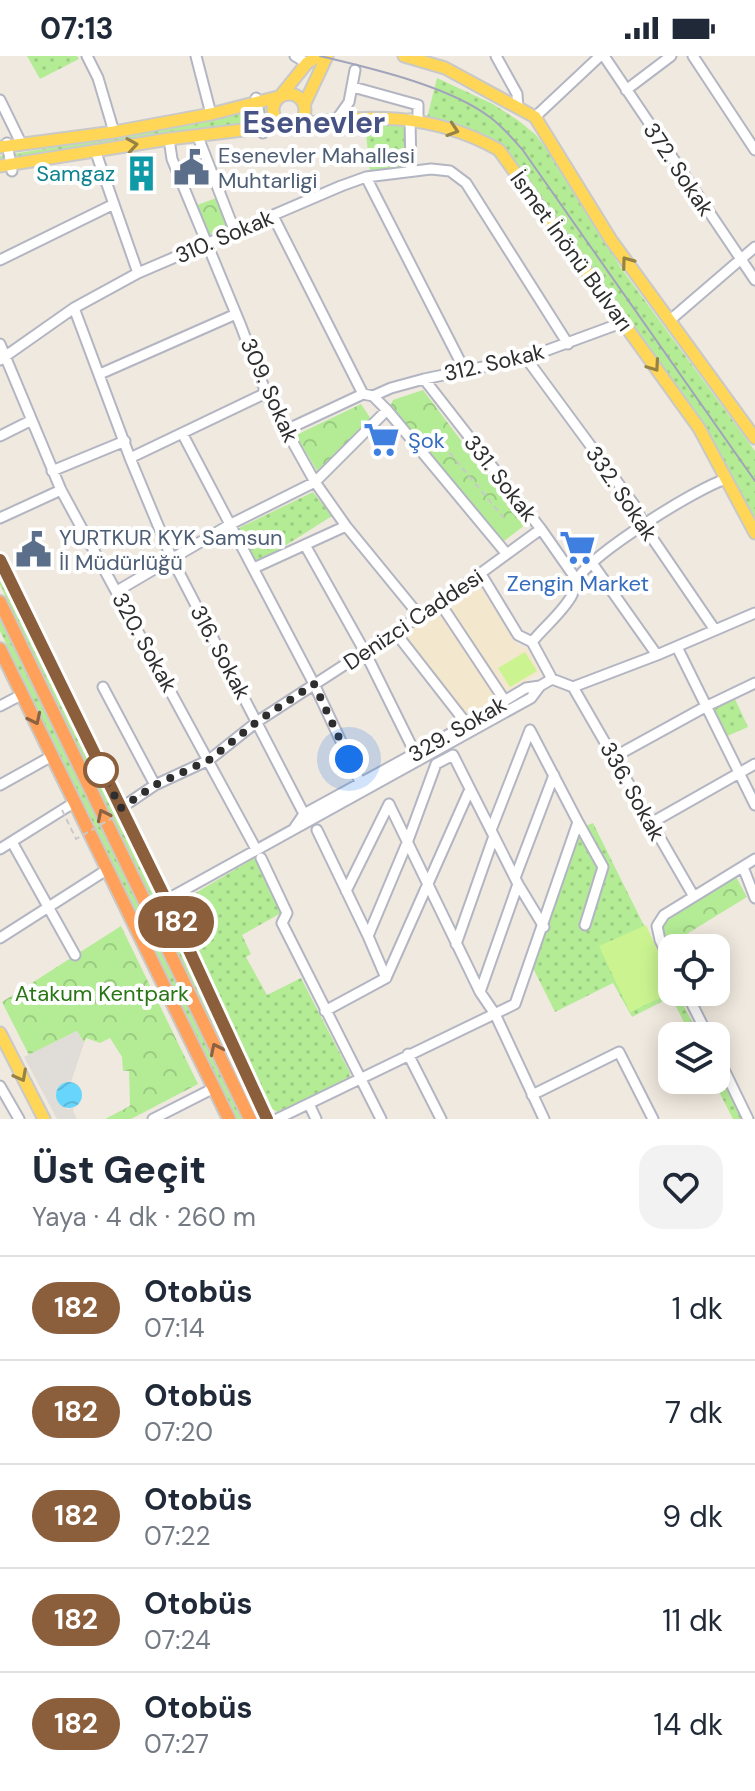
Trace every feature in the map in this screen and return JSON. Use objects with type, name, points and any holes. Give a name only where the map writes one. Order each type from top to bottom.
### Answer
[{"type":"highway","points":[[0,602],[250,1119]]},
{"type":"highway","points":[[0,649],[229,1119]]},
{"type":"main road","points":[[319,56],[307,63],[273,106],[273,115],[288,125],[303,118],[304,105],[327,56]]},
{"type":"main road","points":[[404,56],[445,68],[535,117]]},
{"type":"main road","points":[[5,145],[114,132],[211,114],[293,94],[304,105]]},
{"type":"main road","name":"İsmet İnönü Bulvarı","points":[[535,117],[611,240],[755,438]]},
{"type":"main road","name":"İsmet İnönü Bulvarı","points":[[7,166],[169,139],[262,131],[337,119],[414,120],[479,139],[499,150],[699,428],[755,533]]},
{"type":"main road","points":[[0,560],[166,900],[267,1119]]},
{"type":"main road","points":[[0,1033],[44,1119]]},
{"type":"street","points":[[87,56],[98,78],[114,132]]},
{"type":"street","points":[[196,56],[211,114]]},
{"type":"street","points":[[295,56],[307,63]]},
{"type":"street","points":[[496,56],[517,94],[518,108]]},
{"type":"street","points":[[535,117],[602,56]]},
{"type":"street","name":"372. Sokak","points":[[602,56],[755,280]]},
{"type":"street","points":[[626,90],[671,56]]},
{"type":"street","points":[[693,56],[755,150]]},
{"type":"street","points":[[337,119],[349,102],[355,70]]},
{"type":"street","points":[[353,87],[418,105],[411,170]]},
{"type":"street","points":[[0,100],[21,143]]},
{"type":"street","points":[[256,101],[262,131]]},
{"type":"street","points":[[198,137],[235,232]]},
{"type":"street","name":"309. Sokak","points":[[169,139],[172,159],[266,393],[315,482],[346,526],[418,614]]},
{"type":"street","points":[[5,145],[7,166]]},
{"type":"street","points":[[95,150],[138,273]]},
{"type":"street","name":"310. Sokak","points":[[3,358],[74,308],[138,273],[366,177],[411,170],[450,171],[466,183],[568,344]]},
{"type":"street","points":[[366,177],[464,369]]},
{"type":"street","points":[[0,260],[114,204]]},
{"type":"street","points":[[273,216],[368,395],[387,410],[506,553]]},
{"type":"street","points":[[669,321],[755,247]]},
{"type":"street","name":"316. Sokak","points":[[74,308],[172,559],[304,814]]},
{"type":"street","points":[[100,374],[236,314]]},
{"type":"street","name":"312. Sokak","points":[[286,430],[368,395],[464,369],[526,358],[624,322]]},
{"type":"street","name":"320. Sokak","points":[[0,344],[3,358],[61,490],[259,853],[287,913],[282,923],[381,1119]]},
{"type":"street","name":"332. Sokak","points":[[526,358],[635,506],[644,526],[715,630]]},
{"type":"street","name":"331. Sokak","points":[[424,379],[576,579]]},
{"type":"street","points":[[130,458],[266,393]]},
{"type":"street","points":[[117,591],[231,524],[315,482],[387,410]]},
{"type":"street","points":[[0,436],[30,421]]},
{"type":"street","points":[[182,433],[314,684],[361,784]]},
{"type":"street","points":[[52,471],[125,441]]},
{"type":"street","points":[[532,642],[571,595],[576,579],[592,563],[705,486],[726,479]]},
{"type":"street","points":[[0,518],[61,490]]},
{"type":"street","points":[[254,568],[346,526]]},
{"type":"street","name":"Denizci Caddesi","points":[[121,808],[155,785],[209,760],[258,721],[418,614],[440,603],[541,529]]},
{"type":"street","points":[[305,545],[365,652],[415,753]]},
{"type":"street","points":[[592,563],[657,655]]},
{"type":"street","points":[[481,574],[518,635],[532,642],[552,679],[573,687],[755,613]]},
{"type":"street","points":[[440,603],[505,701]]},
{"type":"street","points":[[395,632],[466,723]]},
{"type":"street","points":[[677,647],[755,805]]},
{"type":"street","name":"329. Sokak","points":[[295,827],[304,814],[526,688],[540,686],[552,679]]},
{"type":"street","points":[[614,757],[755,683]]},
{"type":"street","name":"329. Sokak","points":[[166,900],[259,853],[295,827],[313,821],[518,706],[531,698],[540,686]]},
{"type":"street","points":[[103,687],[155,785]]},
{"type":"street","name":"336. Sokak","points":[[573,687],[693,895]]},
{"type":"street","points":[[0,706],[23,694]]},
{"type":"street","points":[[456,944],[530,730],[603,867],[585,925]]},
{"type":"street","points":[[368,936],[436,764],[453,755],[516,881],[544,927]]},
{"type":"street","points":[[0,785],[52,756]]},
{"type":"street","points":[[651,823],[755,764]]},
{"type":"street","points":[[480,992],[554,775]]},
{"type":"street","points":[[325,1011],[386,978],[470,789]]},
{"type":"street","points":[[0,849],[75,802]]},
{"type":"street","points":[[346,891],[389,804],[544,1119]]},
{"type":"street","points":[[277,1119],[515,1004],[578,822]]},
{"type":"street","points":[[317,830],[386,978]]},
{"type":"street","points":[[12,842],[75,955]]},
{"type":"street","points":[[659,934],[657,926],[664,915],[755,859]]},
{"type":"street","points":[[743,867],[754,893]]},
{"type":"street","points":[[0,938],[108,869]]},
{"type":"street","points":[[532,1095],[619,1052],[653,1119]]},
{"type":"street","points":[[408,1054],[441,1119]]},
{"type":"street","points":[[730,1082],[748,1119]]},
{"type":"street","points":[[0,1086],[19,1119]]},
{"type":"street","points":[[153,1119],[214,1088]]},
{"type":"street","points":[[309,1104],[316,1119]]},
{"type":"path","points":[[421,450],[438,439],[504,518]]},
{"type":"path","points":[[62,810],[76,839],[130,808],[141,795]]},
{"type":"shaded area","points":[[479,584],[517,645],[527,648],[541,672],[467,716],[403,633]]},
{"type":"shaded area","points":[[77,1031],[84,1043],[71,1082],[59,1087],[56,1093],[67,1109],[74,1108],[77,1119],[57,1119],[24,1057]]},
{"type":"green space","points":[[27,56],[77,56],[79,59],[40,79]]},
{"type":"green space","points":[[437,78],[493,104],[519,121],[536,135],[556,162],[621,268],[755,451],[755,531],[703,430],[516,162],[500,147],[427,118]]},
{"type":"green space","points":[[265,106],[267,121],[0,160],[0,156],[192,125]]},
{"type":"green space","points":[[365,124],[404,124],[404,167],[370,172]]},
{"type":"green space","points":[[219,197],[230,227],[209,235],[197,205]]},
{"type":"green space","points":[[423,390],[525,525],[504,541],[389,409],[393,400]]},
{"type":"green space","points":[[361,404],[371,419],[317,471],[296,435]]},
{"type":"green space","points":[[313,492],[332,516],[261,561],[253,560],[239,528]]},
{"type":"green space","points":[[0,576],[261,1119],[258,1119],[0,585]]},
{"type":"green space","points":[[0,619],[242,1119],[234,1119],[0,631]]},
{"type":"green space","points":[[525,652],[537,671],[510,687],[498,668]]},
{"type":"green space","points":[[735,699],[748,727],[725,737],[712,710]]},
{"type":"green space","points":[[593,823],[658,954],[658,1004],[632,1017],[613,983],[555,1012],[530,962],[576,830]]},
{"type":"green space","points":[[256,857],[283,912],[242,935],[251,954],[246,957],[267,995],[301,978],[350,1073],[349,1081],[277,1112],[270,1107],[172,907]]},
{"type":"green space","points":[[735,875],[747,897],[687,934],[662,934],[660,921]]},
{"type":"green space","points":[[646,925],[658,951],[658,999],[630,1012],[599,946]]},
{"type":"green space","name":"Atakum Kentpark","points":[[121,926],[198,1084],[131,1119],[105,1119],[130,1106],[129,1071],[123,1071],[122,1057],[110,1038],[100,1043],[86,1038],[84,1043],[77,1031],[29,1055],[2,1002]]},
{"type":"green space","points":[[676,1006],[684,1006],[692,1022],[684,1022]]},
{"type":"green space","points":[[720,1094],[729,1094],[742,1119],[733,1119]]},
{"type":"water","points":[[69,1082],[78,1086],[82,1095],[78,1104],[69,1108],[60,1104],[56,1095],[60,1086]]},
{"type":"tram line","points":[[320,56],[432,87],[474,107],[503,129],[522,149],[755,481]]},
{"type":"bus line","name":"182","points":[[0,560],[166,900],[267,1119]]},
{"type":"place","name":"Esenevler Mahallesi Muhtarligi","points":[[192,168]]},
{"type":"place","name":"Samgaz","points":[[141,173]]},
{"type":"place","name":"Şok","points":[[382,440]]},
{"type":"place","name":"Zengin Market","points":[[578,547]]},
{"type":"place","name":"YURTKUR KYK Samsun İl Müdürlüğü","points":[[33,550]]},
{"type":"district","name":"Esenevler","points":[[314,123]]},
{"type":"route","points":[[101,770],[121,808],[155,785],[209,760],[258,721],[314,684],[349,759]]}]
